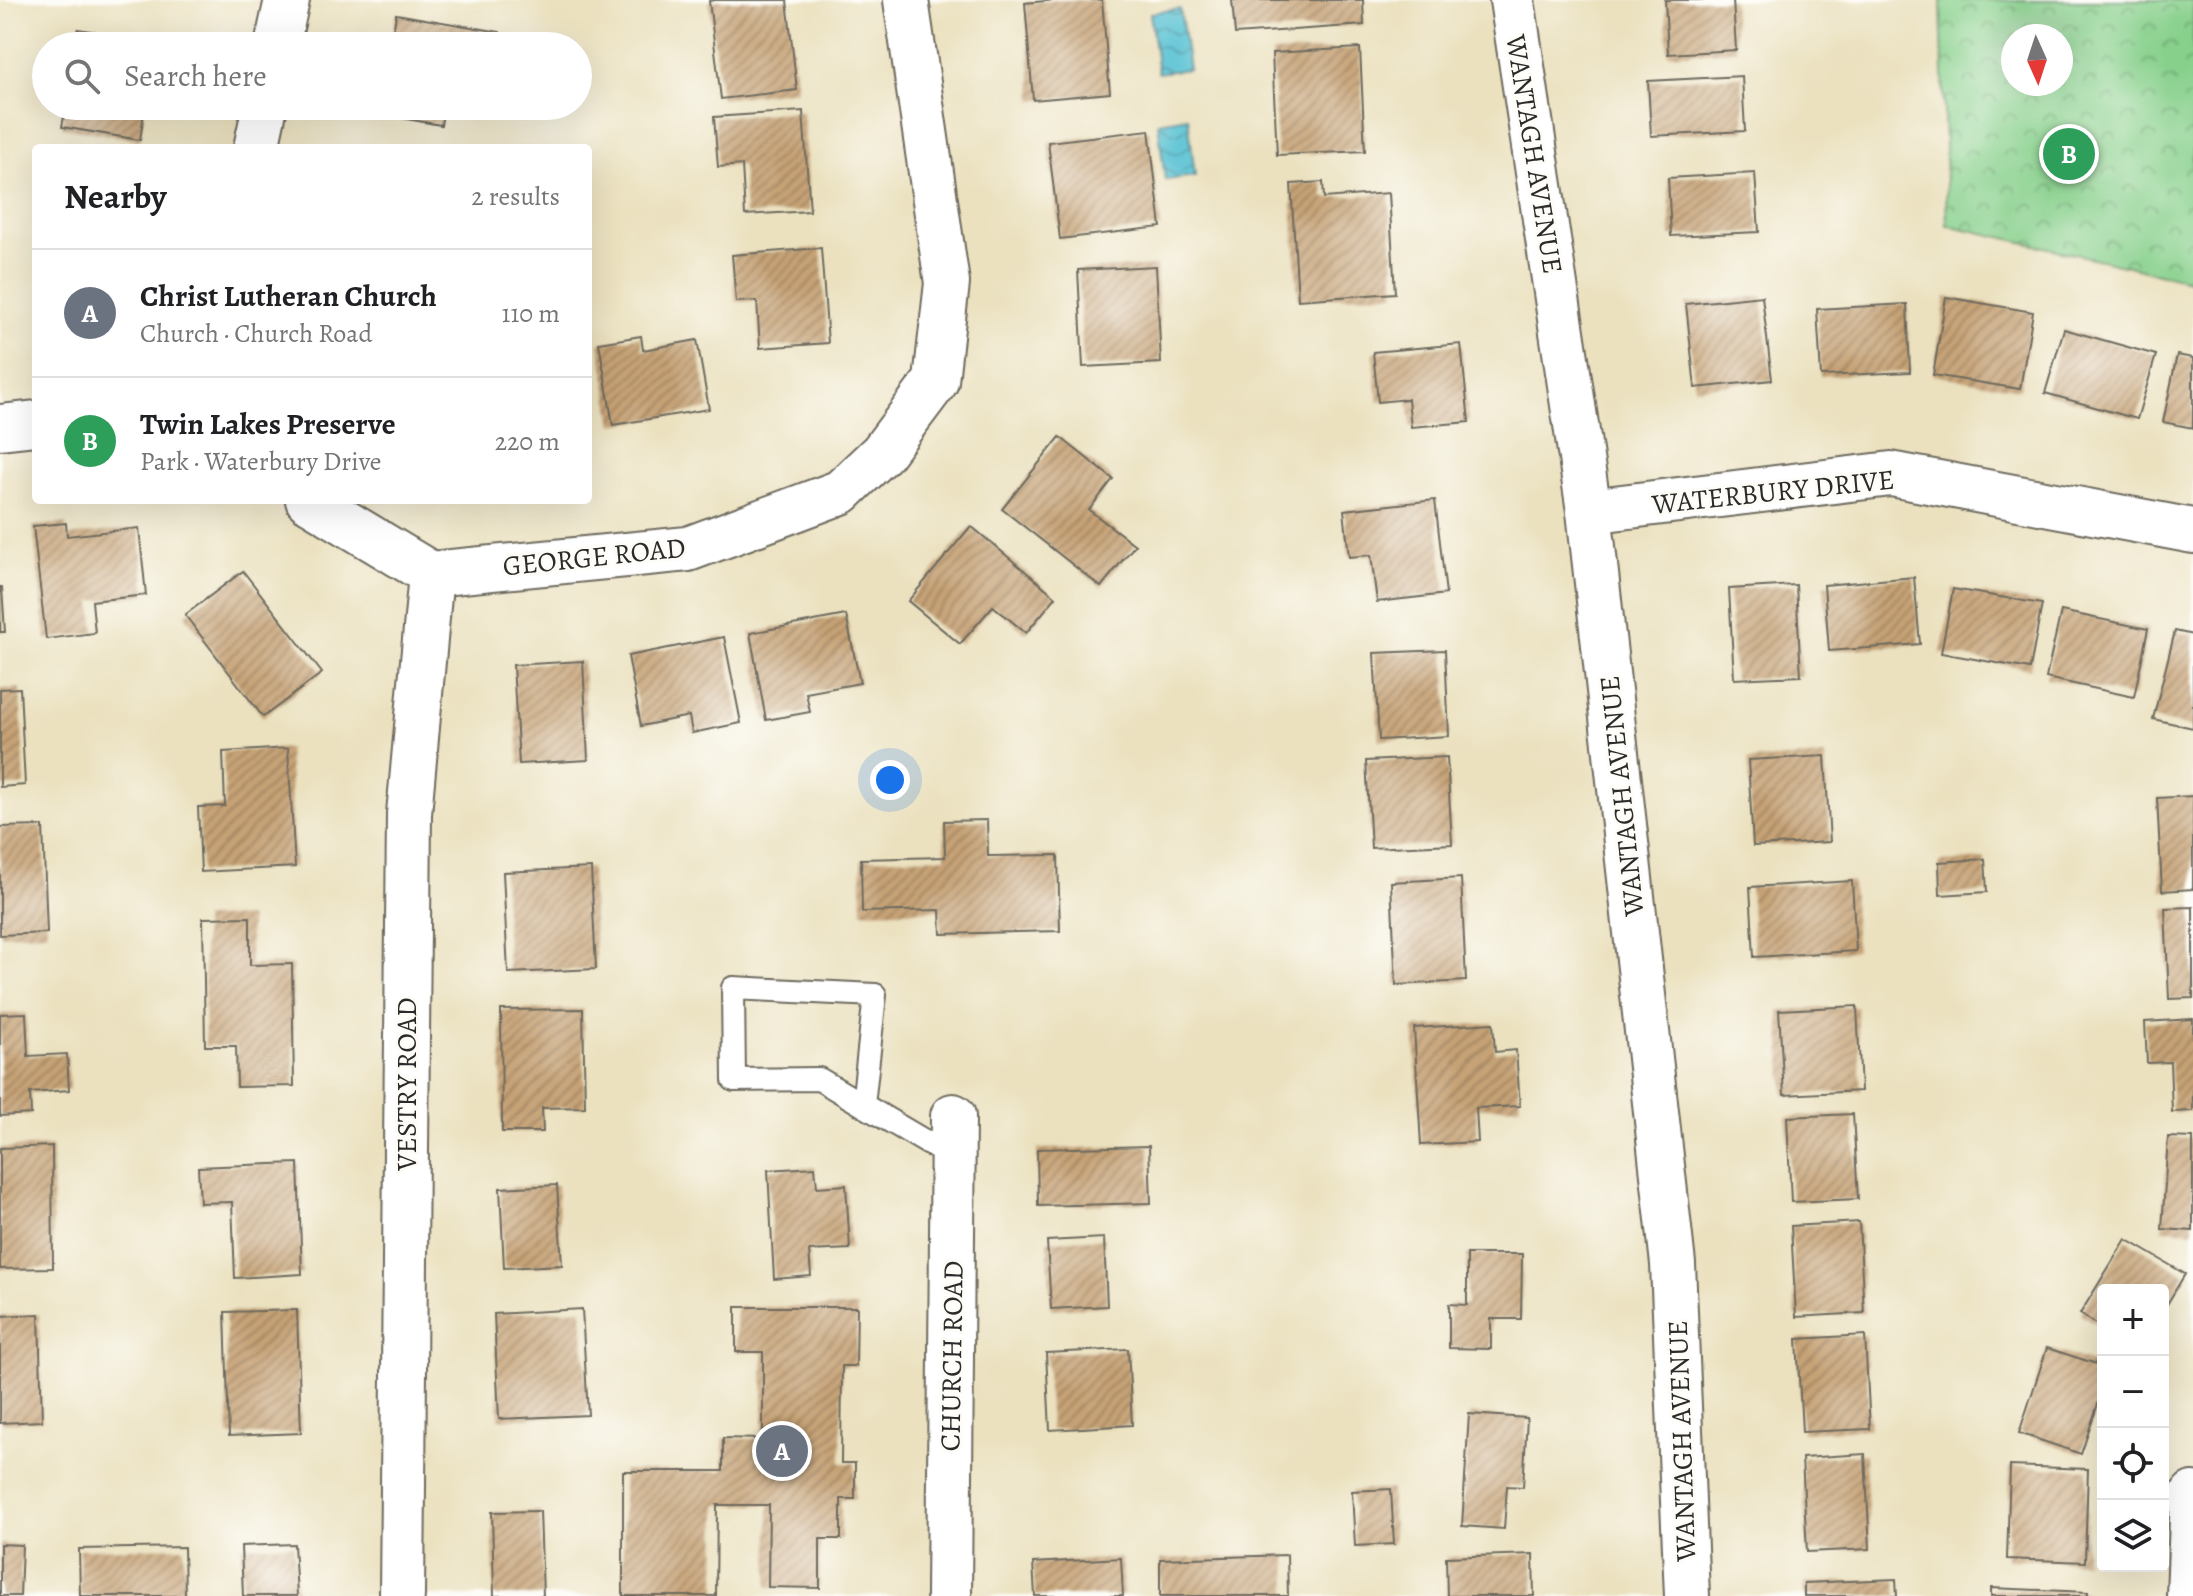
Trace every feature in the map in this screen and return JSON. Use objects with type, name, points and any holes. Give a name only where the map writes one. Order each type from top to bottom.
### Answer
[{"type":"street","points":[[280,32],[287,0]]},
{"type":"street","name":"GEORGE ROAD","points":[[431,574],[688,549],[841,492],[882,453],[936,381],[947,283],[906,0]]},
{"type":"street","name":"WANTAGH AVENUE","points":[[1512,0],[1589,511],[1673,1264],[1687,1596]]},
{"type":"street","points":[[257,144],[262,120]]},
{"type":"street","points":[[0,427],[32,423]]},
{"type":"street","name":"WATERBURY DRIVE","points":[[1589,511],[1891,474],[2193,531]]},
{"type":"street","points":[[315,504],[431,574]]},
{"type":"street","name":"VESTRY ROAD","points":[[402,1596],[409,814],[431,574]]},
{"type":"street","name":"CHURCH ROAD","points":[[949,1596],[953,1137]]},
{"type":"street","points":[[2189,1596],[2193,1494]]},
{"type":"lane","points":[[863,1105],[875,995],[733,988],[734,1080],[819,1079],[863,1105],[953,1137]]},
{"type":"green space","points":[[1941,0],[2193,0],[2193,281],[1947,225]]},
{"type":"water","points":[[1180,9],[1189,69],[1158,73],[1150,13]]},
{"type":"water","points":[[1188,117],[1195,176],[1165,180],[1158,122]]},
{"type":"building","points":[[787,0],[797,90],[721,99],[709,1]]},
{"type":"building","points":[[1102,0],[1110,93],[1033,100],[1025,3]]},
{"type":"building","points":[[1232,0],[1363,0],[1364,25],[1235,34]]},
{"type":"building","points":[[1665,0],[1733,0],[1736,50],[1668,54]]},
{"type":"building","points":[[396,14],[500,32],[393,32]]},
{"type":"building","points":[[1360,48],[1365,151],[1277,155],[1272,53]]},
{"type":"building","points":[[1742,76],[1745,131],[1651,136],[1648,81]]},
{"type":"building","points":[[803,111],[810,211],[745,215],[742,165],[718,167],[714,117]]},
{"type":"building","points":[[63,120],[143,120],[140,140],[62,127]]},
{"type":"building","points":[[412,120],[442,120],[441,125]]},
{"type":"building","points":[[1149,130],[1161,227],[1060,239],[1048,142]]},
{"type":"building","points":[[1755,173],[1759,232],[1671,236],[1668,178]]},
{"type":"building","points":[[1323,182],[1324,198],[1389,193],[1395,293],[1298,300],[1291,184]]},
{"type":"building","points":[[821,248],[828,343],[760,348],[757,301],[736,302],[732,255]]},
{"type":"building","points":[[1156,266],[1161,363],[1083,367],[1078,270]]},
{"type":"building","points":[[1762,296],[1772,380],[1695,388],[1686,304]]},
{"type":"building","points":[[1946,297],[2033,312],[2020,389],[1933,375]]},
{"type":"building","points":[[1907,304],[1910,372],[1821,376],[1817,309]]},
{"type":"building","points":[[2064,329],[2156,355],[2137,419],[2045,393]]},
{"type":"building","points":[[641,336],[643,350],[697,340],[709,409],[613,425],[599,343]]},
{"type":"building","points":[[1461,344],[1469,422],[1411,427],[1408,399],[1378,402],[1373,352]]},
{"type":"building","points":[[2177,355],[2193,358],[2193,428],[2163,422]]},
{"type":"building","points":[[1060,437],[1113,479],[1089,510],[1135,545],[1101,587],[1002,509]]},
{"type":"building","points":[[1435,500],[1446,594],[1377,602],[1371,555],[1349,557],[1344,510]]},
{"type":"building","points":[[66,523],[67,536],[139,528],[146,595],[92,601],[95,633],[46,639],[33,526]]},
{"type":"building","points":[[971,526],[1056,597],[1026,633],[993,606],[960,644],[908,601]]},
{"type":"building","points":[[243,571],[322,673],[263,717],[185,615]]},
{"type":"building","points":[[1914,577],[1920,644],[1829,651],[1824,585]]},
{"type":"building","points":[[1796,585],[1801,676],[1734,679],[1729,589]]},
{"type":"building","points":[[2,587],[5,632],[0,632]]},
{"type":"building","points":[[1953,589],[2042,604],[2030,669],[1941,653]]},
{"type":"building","points":[[2061,611],[2148,629],[2134,697],[2046,678]]},
{"type":"building","points":[[846,615],[860,683],[806,693],[810,712],[766,720],[750,633]]},
{"type":"building","points":[[2175,631],[2193,635],[2193,728],[2153,719]]},
{"type":"building","points":[[724,637],[741,723],[692,733],[689,716],[641,726],[628,656]]},
{"type":"building","points":[[1445,650],[1449,736],[1379,740],[1374,653]]},
{"type":"building","points":[[583,661],[588,760],[519,764],[513,665]]},
{"type":"building","points":[[20,688],[25,785],[0,787],[0,689]]},
{"type":"building","points":[[288,748],[295,867],[201,872],[198,807],[225,806],[223,752]]},
{"type":"building","points":[[1825,756],[1830,842],[1753,846],[1748,760]]},
{"type":"building","points":[[1447,757],[1452,844],[1371,848],[1366,761]]},
{"type":"building","points":[[2193,796],[2193,889],[2162,891],[2157,798]]},
{"type":"building","points":[[987,820],[988,856],[1058,855],[1060,931],[941,934],[940,910],[862,912],[861,859],[945,857],[944,821]]},
{"type":"building","points":[[43,826],[47,933],[0,935],[0,827]]},
{"type":"building","points":[[1985,859],[1987,892],[1940,895],[1939,862]]},
{"type":"building","points":[[591,868],[596,969],[508,973],[503,872]]},
{"type":"building","points":[[1461,878],[1466,981],[1396,985],[1391,882]]},
{"type":"building","points":[[1852,881],[1856,951],[1754,957],[1750,887]]},
{"type":"building","points":[[2193,907],[2193,998],[2169,999],[2165,908]]},
{"type":"building","points":[[250,917],[250,965],[292,964],[294,1086],[237,1087],[236,1046],[205,1046],[203,918]]},
{"type":"building","points":[[1857,1006],[1861,1091],[1784,1095],[1779,1010]]},
{"type":"building","points":[[583,1009],[585,1107],[542,1108],[543,1132],[502,1132],[501,1010]]},
{"type":"building","points":[[26,1013],[28,1056],[67,1054],[69,1090],[30,1093],[31,1114],[0,1116],[0,1014]]},
{"type":"building","points":[[2193,1019],[2193,1111],[2172,1112],[2170,1062],[2147,1063],[2145,1022]]},
{"type":"building","points":[[1493,1023],[1495,1052],[1516,1050],[1520,1106],[1476,1108],[1478,1142],[1421,1145],[1414,1028]]},
{"type":"building","points":[[1853,1114],[1858,1199],[1791,1202],[1787,1117]]},
{"type":"building","points":[[2168,1137],[2193,1138],[2193,1231],[2162,1229]]},
{"type":"building","points":[[52,1146],[53,1268],[0,1269],[0,1148]]},
{"type":"building","points":[[1149,1146],[1151,1203],[1038,1206],[1037,1149]]},
{"type":"building","points":[[298,1163],[302,1274],[235,1278],[232,1202],[200,1203],[198,1167]]},
{"type":"building","points":[[815,1167],[817,1187],[846,1185],[850,1249],[809,1251],[811,1276],[774,1279],[768,1170]]},
{"type":"building","points":[[557,1185],[562,1265],[504,1268],[500,1188]]},
{"type":"building","points":[[1859,1222],[1864,1313],[1796,1317],[1791,1226]]},
{"type":"building","points":[[1104,1238],[1107,1306],[1051,1309],[1047,1241]]},
{"type":"building","points":[[2126,1239],[2185,1274],[2169,1301],[2169,1284],[2098,1284]]},
{"type":"building","points":[[1467,1254],[1522,1254],[1521,1319],[1491,1319],[1491,1349],[1449,1348],[1449,1304],[1467,1305]]},
{"type":"building","points":[[2097,1286],[2097,1324],[2080,1314]]},
{"type":"building","points":[[736,1307],[857,1307],[856,1366],[842,1366],[841,1463],[855,1463],[855,1499],[841,1499],[841,1539],[820,1539],[820,1588],[768,1587],[769,1505],[717,1505],[716,1596],[623,1596],[623,1471],[723,1471],[723,1438],[763,1439],[763,1352],[736,1352]]},
{"type":"building","points":[[582,1309],[588,1415],[499,1419],[494,1314]]},
{"type":"building","points":[[297,1310],[301,1433],[229,1436],[225,1312]]},
{"type":"building","points":[[39,1314],[42,1421],[0,1423],[0,1316]]},
{"type":"building","points":[[1865,1335],[1870,1429],[1802,1432],[1797,1339]]},
{"type":"building","points":[[2047,1348],[2097,1364],[2097,1407],[2081,1454],[2019,1433]]},
{"type":"building","points":[[1128,1349],[1132,1425],[1050,1430],[1046,1353]]},
{"type":"building","points":[[1469,1414],[1527,1418],[1523,1487],[1507,1486],[1504,1529],[1462,1526]]},
{"type":"building","points":[[1865,1454],[1870,1549],[1807,1552],[1802,1458]]},
{"type":"building","points":[[2010,1466],[2088,1469],[2085,1562],[2007,1559]]},
{"type":"building","points":[[1391,1489],[1394,1544],[1355,1546],[1352,1491]]},
{"type":"building","points":[[540,1511],[543,1596],[494,1596],[492,1512]]},
{"type":"building","points":[[0,1544],[22,1545],[20,1596],[0,1596]]},
{"type":"building","points":[[294,1544],[297,1596],[243,1596],[241,1546]]},
{"type":"building","points":[[184,1547],[185,1596],[80,1596],[79,1549]]},
{"type":"building","points":[[1533,1554],[1534,1596],[1447,1596],[1446,1557]]},
{"type":"building","points":[[1287,1555],[1288,1596],[1160,1596],[1160,1559]]},
{"type":"building","points":[[1121,1558],[1123,1596],[1035,1596],[1033,1563]]},
{"type":"building","points":[[1896,1579],[1897,1596],[1804,1596],[1804,1583]]},
{"type":"building","points":[[1991,1588],[2088,1592],[2088,1596],[1991,1596]]},
{"type":"place","name":"Twin Lakes Preserve","points":[[2069,154]]},
{"type":"place","name":"Christ Lutheran Church","points":[[782,1451]]}]
